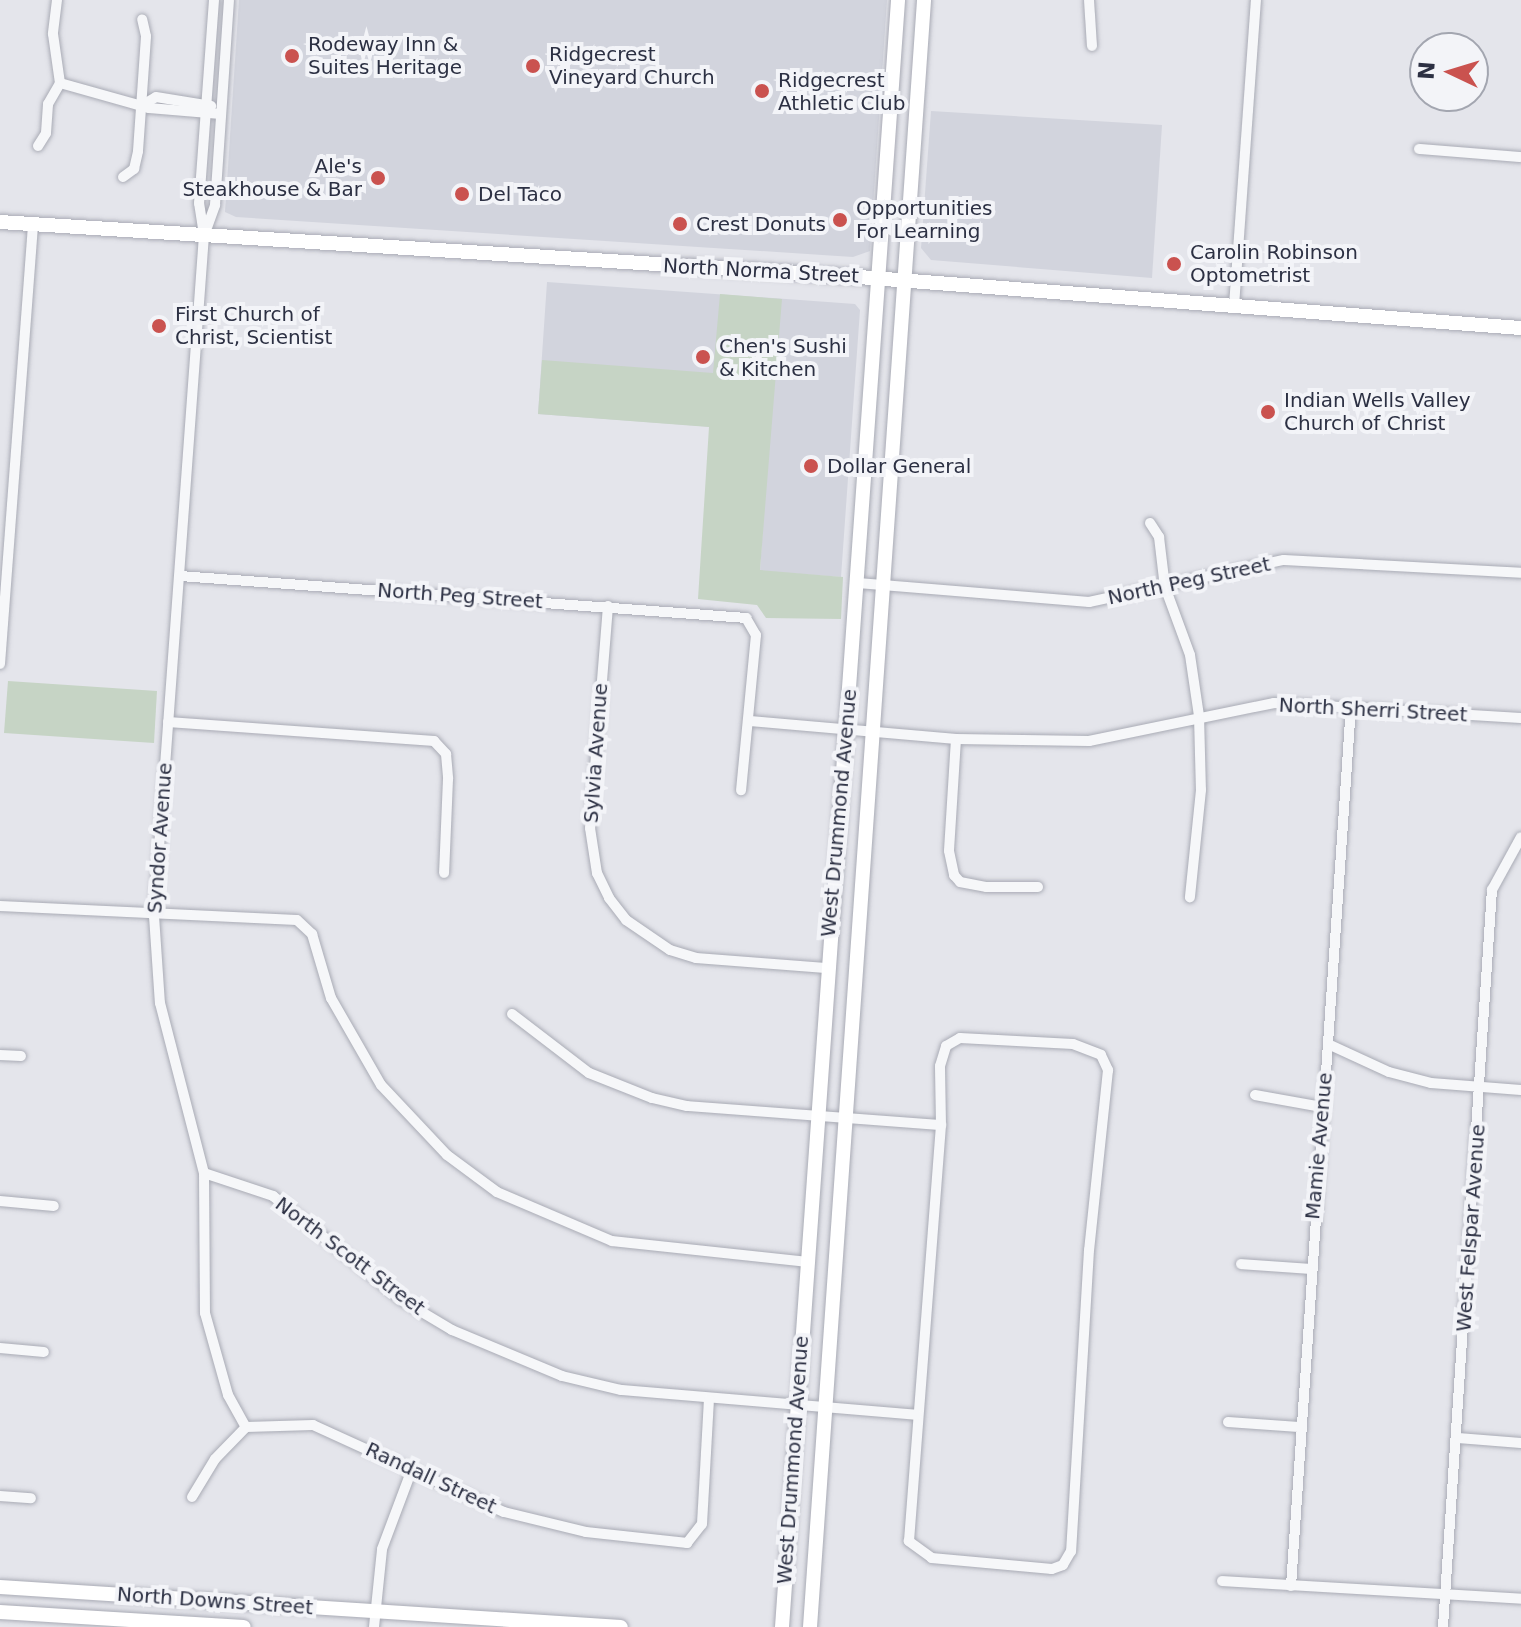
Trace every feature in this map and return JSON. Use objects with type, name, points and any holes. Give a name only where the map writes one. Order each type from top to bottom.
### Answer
[{"type":"main road","name":"West Drummond Avenue","points":[[782,1627],[819,1116],[826,968],[858,583],[898,0]]},
{"type":"main road","name":"West Drummond Avenue","points":[[810,1627],[924,0]]},
{"type":"main road","points":[[890,126],[914,128]]},
{"type":"main road","name":"North Norma Street","points":[[0,222],[877,278],[1521,328]]},
{"type":"main road","name":"North Downs Street","points":[[0,1587],[374,1620],[621,1627]]},
{"type":"main road","name":"North Downs Street","points":[[0,1612],[244,1627]]},
{"type":"street","points":[[38,146],[46,133],[48,104],[60,83],[53,34],[57,0]]},
{"type":"street","points":[[204,235],[199,203],[214,0]]},
{"type":"street","points":[[204,235],[215,205],[229,0]]},
{"type":"street","points":[[1089,0],[1092,46]]},
{"type":"street","points":[[1234,306],[1256,0]]},
{"type":"street","points":[[123,177],[136,160],[146,36],[142,19]]},
{"type":"street","points":[[60,83],[141,106],[156,97],[206,107],[221,114]]},
{"type":"street","points":[[1419,149],[1521,157]]},
{"type":"street","points":[[0,664],[33,224]]},
{"type":"street","name":"Syndor Avenue","points":[[204,235],[154,916],[160,1003],[204,1173],[205,1313],[228,1395],[246,1427]]},
{"type":"street","points":[[1150,523],[1167,568],[1165,587],[1190,655],[1199,716],[1201,790],[1190,897]]},
{"type":"street","name":"North Peg Street","points":[[858,583],[1089,602],[1284,560],[1521,573]]},
{"type":"street","name":"North Peg Street","points":[[180,576],[741,618],[756,635],[750,721]]},
{"type":"street","name":"Sylvia Avenue","points":[[608,606],[590,828],[597,873],[609,898],[626,920],[670,950],[696,958],[826,968]]},
{"type":"street","name":"North Sherri Street","points":[[750,721],[872,728],[956,739],[1125,737],[1199,716],[1274,703],[1521,718]]},
{"type":"street","name":"Mamie Avenue","points":[[1291,1586],[1299,1427],[1351,707]]},
{"type":"street","points":[[741,790],[750,721]]},
{"type":"street","points":[[168,722],[434,741],[446,754],[448,779],[444,873]]},
{"type":"street","points":[[956,739],[949,851],[954,875],[960,882],[986,887],[1038,887]]},
{"type":"street","name":"West Felspar Avenue","points":[[1443,1627],[1480,1088],[1478,1041],[1492,890],[1521,837]]},
{"type":"street","points":[[0,906],[154,916],[297,920],[309,929],[331,998],[381,1085],[447,1155],[497,1192],[612,1241],[808,1262]]},
{"type":"street","points":[[512,1014],[573,1062],[622,1089],[687,1106],[941,1125]]},
{"type":"street","points":[[972,1038],[1034,1046],[1073,1044],[1096,1052],[1108,1070],[1069,1558],[1052,1569],[932,1558],[913,1547],[908,1526],[917,1415],[941,1125],[944,1051],[952,1042],[972,1038]]},
{"type":"street","points":[[1328,1044],[1389,1072],[1480,1088],[1521,1090]]},
{"type":"street","points":[[0,1055],[21,1056]]},
{"type":"street","points":[[1255,1095],[1322,1107]]},
{"type":"street","name":"North Scott Street","points":[[204,1173],[273,1196],[400,1299],[506,1356],[621,1390],[709,1400],[917,1415]]},
{"type":"street","points":[[0,1201],[54,1206]]},
{"type":"street","points":[[1241,1264],[1310,1269]]},
{"type":"street","points":[[0,1348],[44,1352]]},
{"type":"street","name":"Randall Street","points":[[246,1427],[286,1423],[328,1429],[411,1472],[504,1512],[586,1532],[687,1543],[699,1530],[709,1400]]},
{"type":"street","points":[[1228,1422],[1299,1427]]},
{"type":"street","points":[[192,1497],[215,1459],[246,1427]]},
{"type":"street","points":[[1458,1438],[1521,1443]]},
{"type":"street","points":[[374,1620],[382,1549],[411,1472]]},
{"type":"street","points":[[0,1496],[31,1498]]},
{"type":"street","points":[[1222,1581],[1521,1599]]},
{"type":"shaded area","points":[[239,0],[887,0],[870,251],[853,257],[236,217],[225,212]]},
{"type":"shaded area","points":[[931,111],[1162,125],[1152,278],[931,260],[921,248]]},
{"type":"shaded area","points":[[547,282],[855,304],[860,310],[841,577],[760,571],[769,431],[538,414]]},
{"type":"green space","points":[[720,294],[782,299],[760,570],[843,577],[841,619],[766,618],[757,605],[698,599],[709,427],[538,414],[542,360],[713,373]]},
{"type":"green space","points":[[8,681],[157,691],[154,743],[4,733]]},
{"type":"place","name":"Rodeway Inn & Suites Heritage","points":[[292,56]]},
{"type":"place","name":"Ridgecrest Vineyard Church","points":[[533,66]]},
{"type":"place","name":"Ridgecrest Athletic Club","points":[[762,91]]},
{"type":"place","name":"Ale's Steakhouse & Bar","points":[[378,178]]},
{"type":"place","name":"Del Taco","points":[[462,194]]},
{"type":"place","name":"Opportunities For Learning","points":[[840,220]]},
{"type":"place","name":"Crest Donuts","points":[[680,224]]},
{"type":"place","name":"Carolin Robinson Optometrist","points":[[1174,264]]},
{"type":"place","name":"First Church of Christ, Scientist","points":[[159,326]]},
{"type":"place","name":"Chen's Sushi & Kitchen","points":[[703,357]]},
{"type":"place","name":"Indian Wells Valley Church of Christ","points":[[1268,412]]},
{"type":"place","name":"Dollar General","points":[[811,466]]}]
